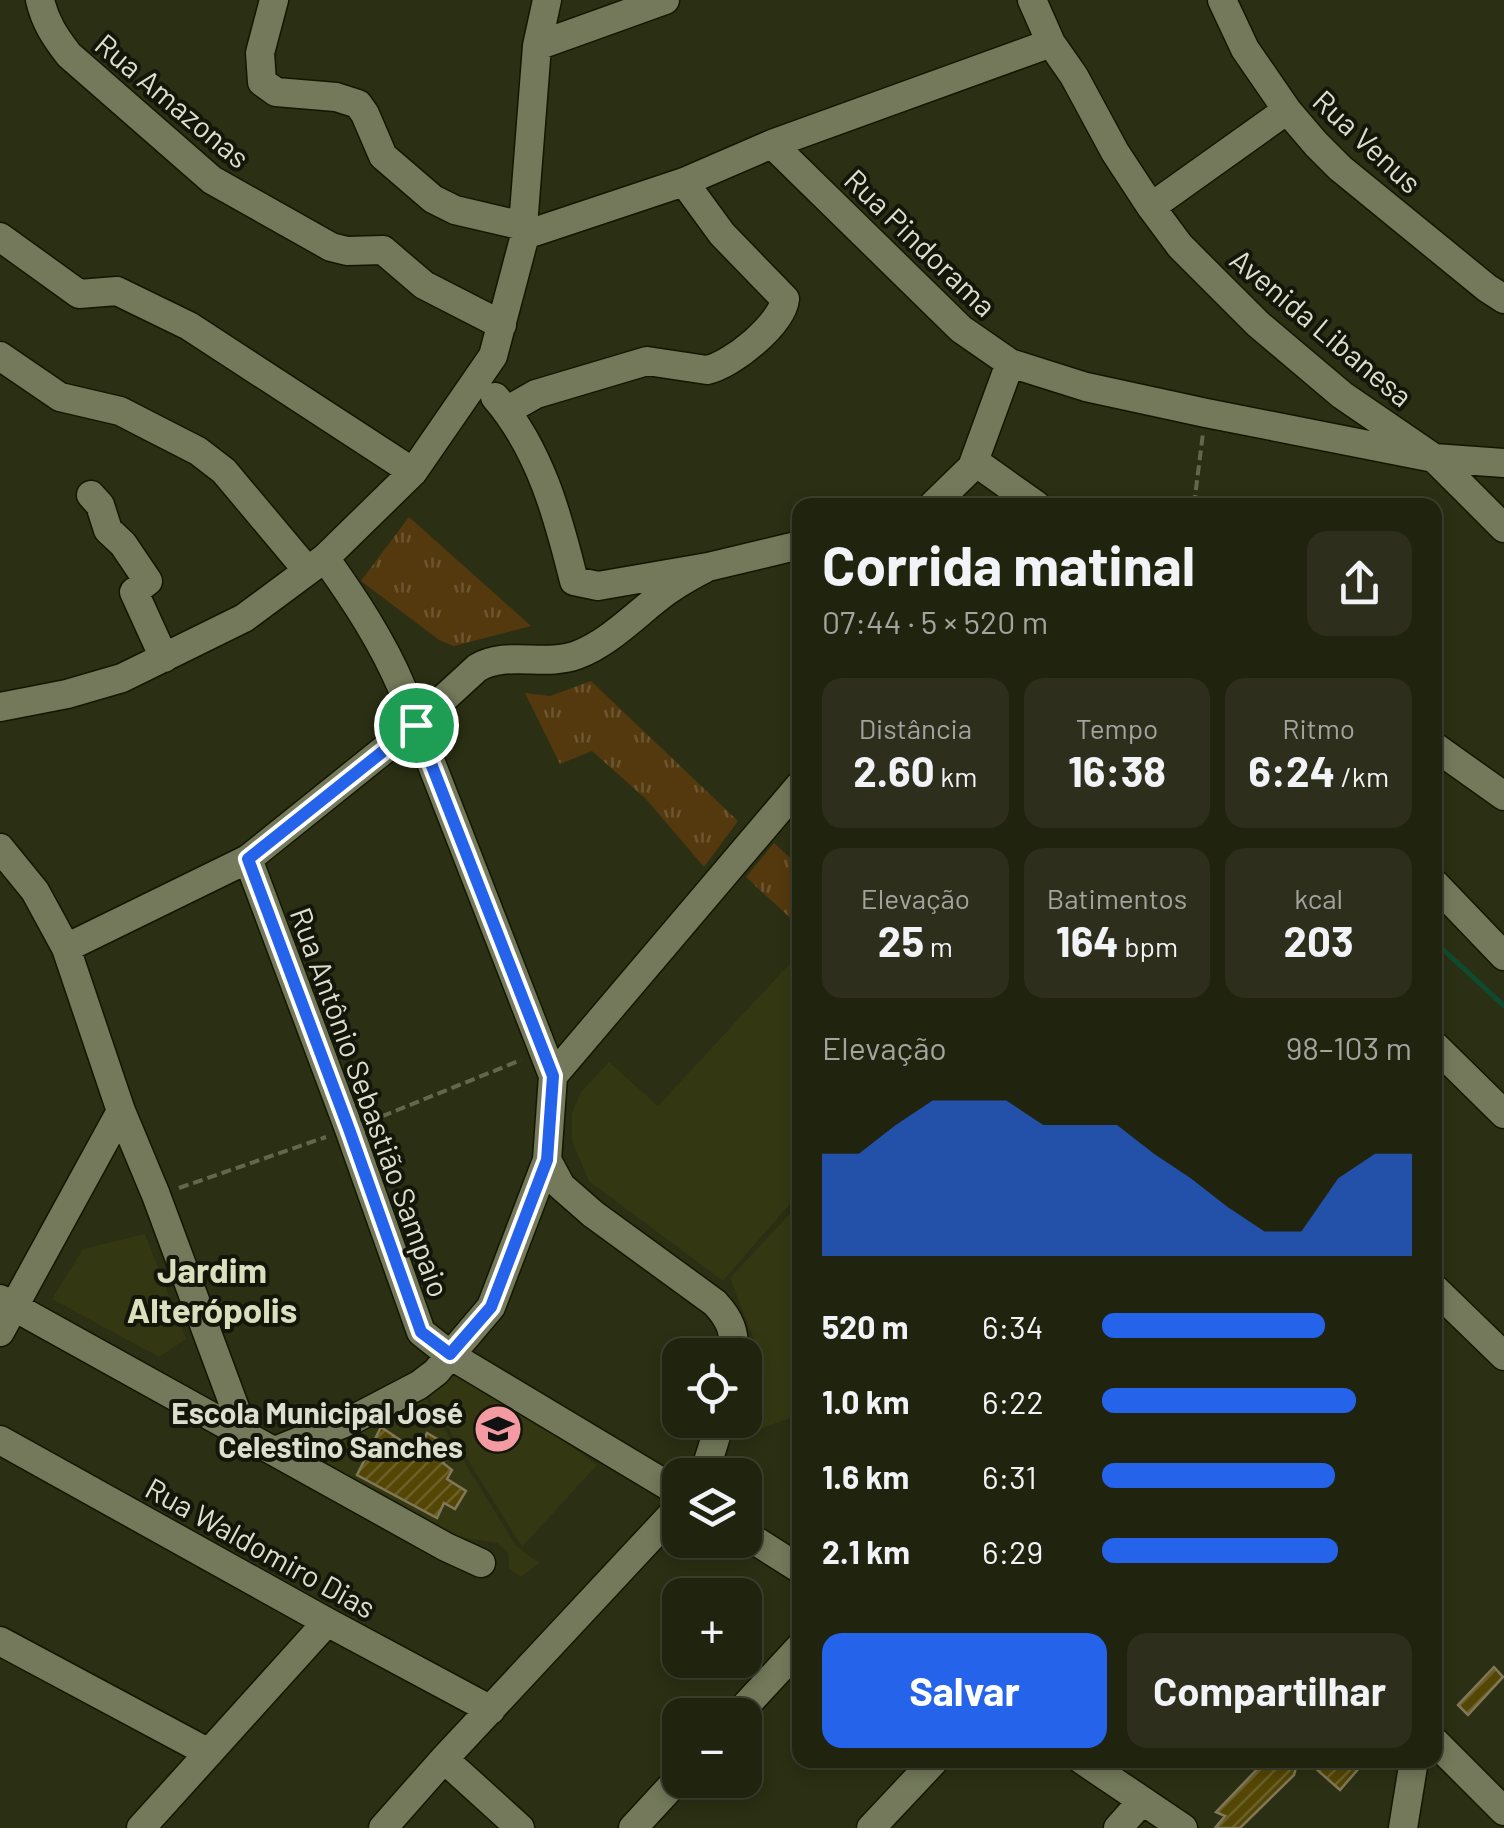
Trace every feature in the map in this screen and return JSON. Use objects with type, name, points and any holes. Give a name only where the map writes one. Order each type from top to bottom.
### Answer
[{"type":"street","name":"Rua Amazonas","points":[[40,0],[52,34],[68,55],[212,180],[331,247],[364,252],[383,250],[424,284],[502,325]]},
{"type":"street","points":[[274,0],[260,53],[262,82],[276,92],[358,104],[383,156],[433,199],[455,210],[524,230],[684,182],[772,144],[1051,43]]},
{"type":"street","points":[[0,707],[122,678],[244,618],[316,564],[413,472],[493,356],[502,325],[524,230],[537,46],[546,0]]},
{"type":"street","points":[[537,46],[664,0]]},
{"type":"street","name":"Avenida Libanesa","points":[[1032,0],[1051,43],[1074,76],[1115,152],[1180,246],[1258,324],[1342,395],[1434,458],[1504,528]]},
{"type":"street","name":"Rua Venus","points":[[1222,0],[1245,48],[1287,110],[1340,168],[1504,300]]},
{"type":"street","points":[[1151,208],[1287,110]]},
{"type":"street","name":"Rua Pindorama","points":[[772,144],[961,329],[1010,363],[1086,388],[1206,414],[1434,458],[1504,463]]},
{"type":"street","points":[[506,411],[536,394],[647,361],[716,368],[746,349],[780,314],[785,299],[722,234],[684,182]]},
{"type":"street","points":[[0,237],[79,294],[117,291],[189,326],[413,472]]},
{"type":"street","points":[[0,356],[60,397],[120,411],[198,451],[224,471],[358,603],[386,652],[553,1076],[547,1160],[491,1307],[436,1372],[352,1420],[275,1451]]},
{"type":"street","points":[[940,498],[972,467],[1010,363]]},
{"type":"street","points":[[476,381],[498,399],[534,457],[548,487],[574,581],[598,586],[708,567],[792,547]]},
{"type":"street","points":[[972,467],[981,466],[1026,498]]},
{"type":"street","points":[[91,494],[100,505],[108,530],[148,582],[134,592],[164,658]]},
{"type":"street","points":[[66,948],[248,859],[416,725],[476,668],[488,661],[573,656],[596,646],[669,590],[708,567]]},
{"type":"street","points":[[1442,752],[1504,796]]},
{"type":"street","points":[[553,1076],[792,794]]},
{"type":"street","points":[[0,848],[35,891],[66,948],[121,1110],[245,1435]]},
{"type":"street","name":"Rua Antônio Sebastião Sampaio","points":[[248,859],[421,1332],[450,1354],[662,1482]]},
{"type":"street","points":[[1442,891],[1504,956]]},
{"type":"street","points":[[1442,1053],[1504,1114]]},
{"type":"street","points":[[0,1332],[7,1303],[121,1110]]},
{"type":"street","points":[[547,1160],[561,1186],[593,1214],[716,1303],[727,1316],[733,1338]]},
{"type":"street","points":[[1442,1297],[1504,1356]]},
{"type":"street","points":[[7,1303],[481,1563]]},
{"type":"street","name":"Rua Waldomiro Dias","points":[[0,1440],[491,1710]]},
{"type":"street","points":[[382,1828],[662,1525]]},
{"type":"street","points":[[762,1545],[792,1564]]},
{"type":"street","points":[[141,1828],[327,1622]]},
{"type":"street","points":[[3,1650],[208,1754]]},
{"type":"street","points":[[754,1698],[792,1656]]},
{"type":"street","points":[[1442,1749],[1504,1811]]},
{"type":"street","points":[[444,1759],[520,1828]]},
{"type":"street","points":[[871,1828],[927,1768]]},
{"type":"street","points":[[1094,1768],[1183,1828]]},
{"type":"street","points":[[1403,1828],[1413,1768]]},
{"type":"street","points":[[634,1828],[662,1798]]},
{"type":"street","points":[[1118,1828],[1142,1801]]},
{"type":"path","points":[[1195,498],[1206,414]]},
{"type":"shaded area","points":[[792,961],[792,1201],[723,1281],[589,1181],[572,1141],[572,1113],[581,1092],[609,1062],[658,1106]]},
{"type":"shaded area","points":[[792,1212],[792,1418],[762,1428],[762,1338],[754,1338],[730,1278]]},
{"type":"shaded area","points":[[145,1234],[186,1339],[159,1357],[52,1299],[83,1249]]},
{"type":"shaded area","name":"Escola Municipal José Celestino Sanches","points":[[461,1368],[597,1465],[522,1547],[427,1394]]},
{"type":"shaded area","points":[[426,1399],[516,1546],[539,1563],[521,1577],[509,1568],[508,1553],[498,1543],[458,1537],[330,1468],[323,1456],[326,1445]]},
{"type":"green space","points":[[409,517],[531,626],[454,646],[439,640],[361,581]]},
{"type":"green space","points":[[591,681],[738,821],[704,867],[646,799],[592,751],[560,764],[525,693],[550,696]]},
{"type":"green space","points":[[774,843],[792,860],[792,920],[746,877]]},
{"type":"building","points":[[381,1427],[409,1446],[410,1443],[420,1449],[427,1433],[451,1447],[443,1463],[452,1470],[447,1479],[466,1491],[455,1509],[444,1503],[437,1518],[357,1475]]},
{"type":"building","points":[[1494,1667],[1503,1677],[1468,1715],[1458,1705]]},
{"type":"building","points":[[1258,1768],[1296,1768],[1294,1775],[1240,1828],[1215,1828],[1225,1816],[1216,1812]]},
{"type":"building","points":[[1315,1768],[1359,1768],[1340,1790]]},
{"type":"waterway","points":[[1442,948],[1504,1006]]},
{"type":"place","name":"Escola Municipal José Celestino Sanches","points":[[498,1429]]},
{"type":"district","name":"Jardim Alterópolis","points":[[212,1289]]},
{"type":"route","points":[[416,725],[553,1076],[547,1160],[491,1307],[450,1354],[421,1332],[248,859],[416,725]]}]
